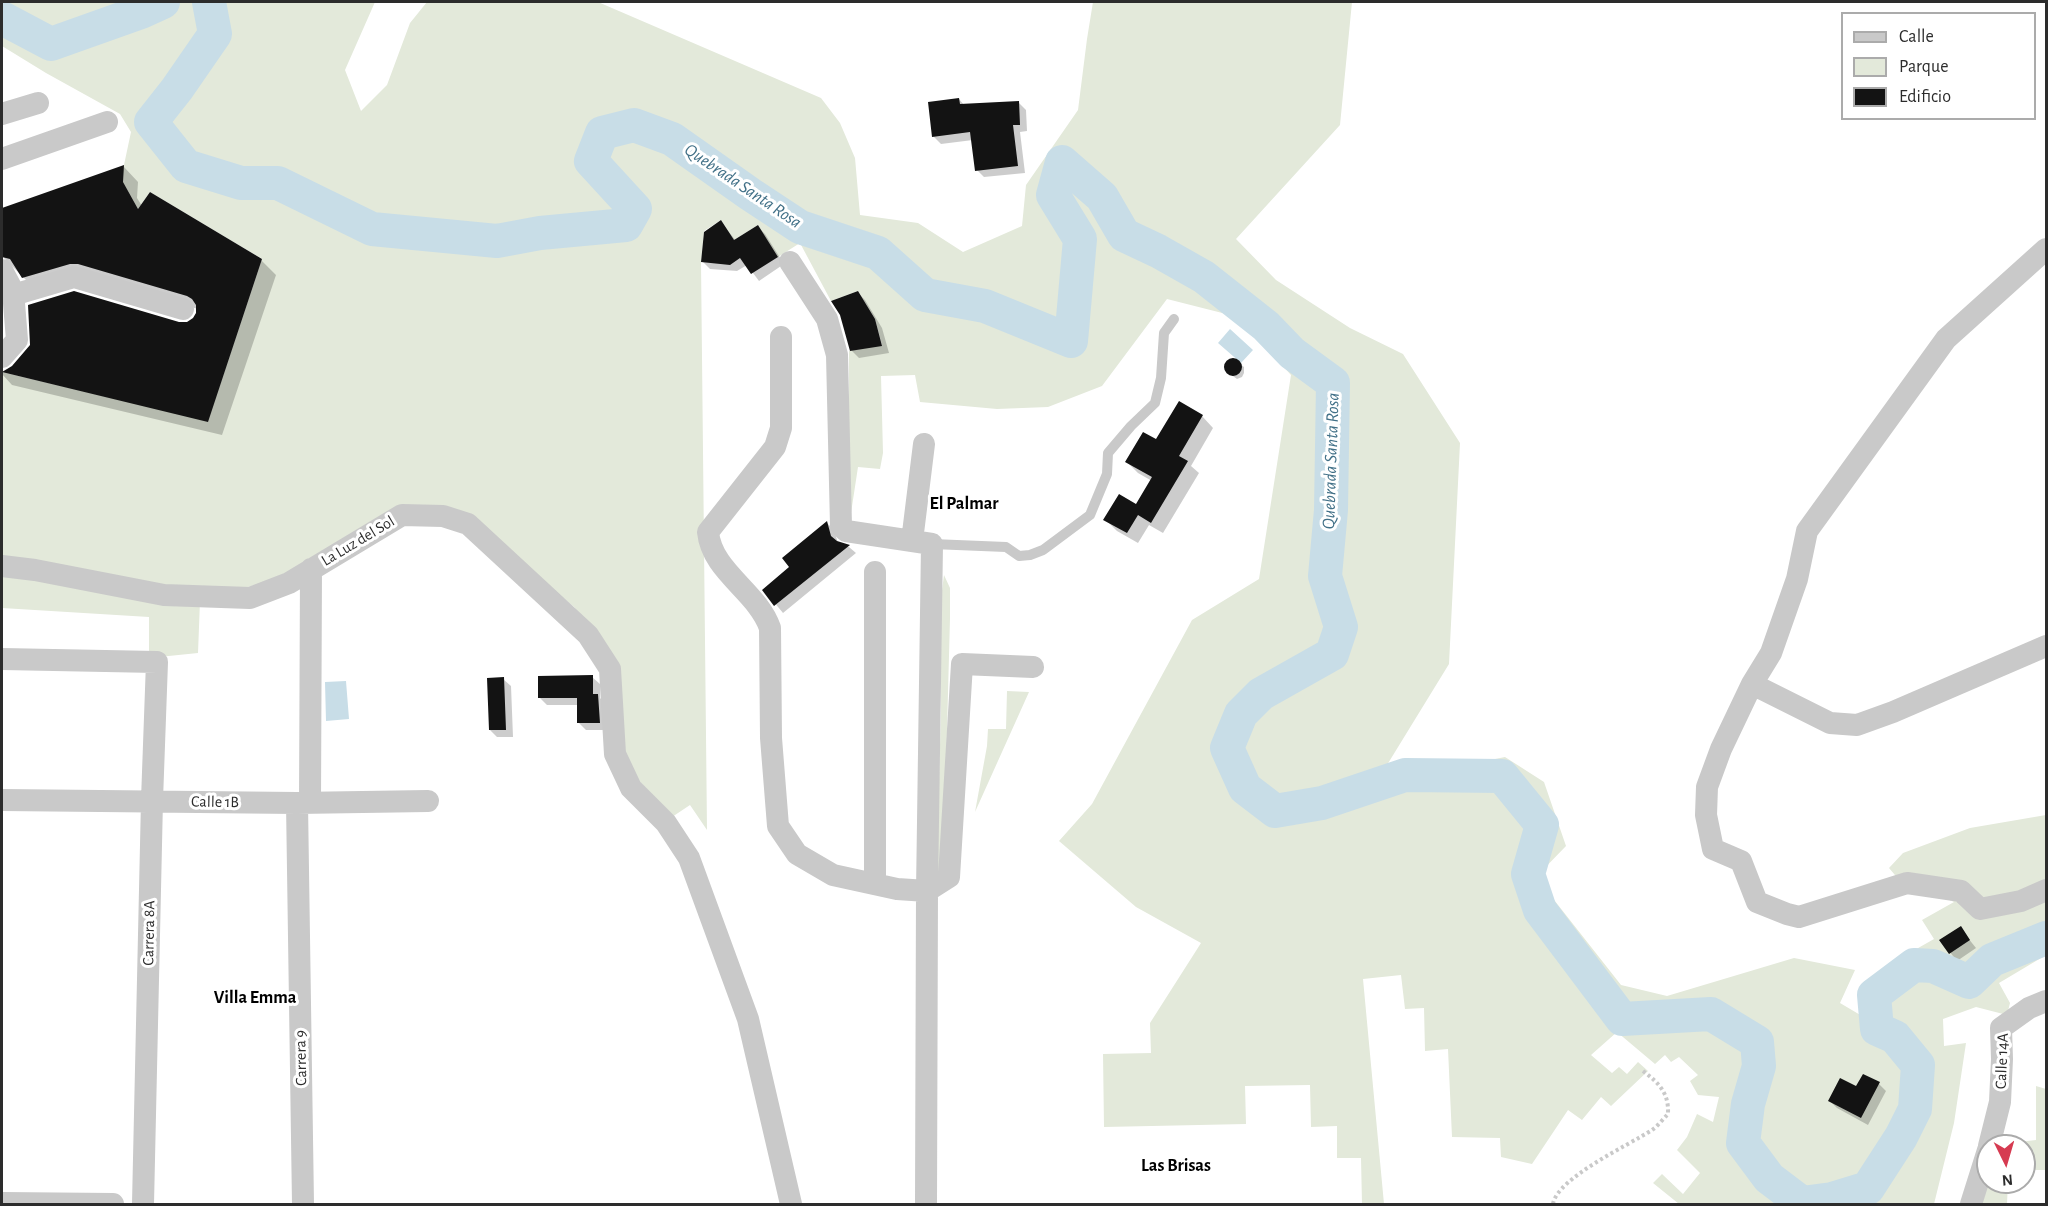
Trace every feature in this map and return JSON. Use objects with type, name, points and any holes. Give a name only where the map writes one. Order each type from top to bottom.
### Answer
[{"type":"street","points":[[2,114],[38,103]]},
{"type":"street","points":[[2,159],[107,122]]},
{"type":"street","points":[[2046,249],[1946,339],[1807,531],[1797,579],[1771,653],[1752,684],[1721,749],[1707,787],[1706,815],[1713,849],[1741,861],[1757,902],[1787,914],[1799,916],[1907,883],[1961,891],[1980,909],[2020,901],[2046,890]]},
{"type":"street","points":[[790,262],[827,319],[837,355],[841,526],[846,531],[922,542]]},
{"type":"street","points":[[2,270],[13,295],[17,340],[2,357]]},
{"type":"street","points":[[13,295],[74,277],[183,309]]},
{"type":"street","points":[[781,337],[781,428],[775,447],[708,532],[709,544],[717,558],[765,614],[770,628],[771,738],[778,826],[797,854],[833,875],[897,889],[927,891],[949,877],[962,664],[1033,667]]},
{"type":"street","points":[[924,444],[922,542],[927,891],[926,1204]]},
{"type":"street","name":"La Luz del Sol","points":[[2,566],[35,570],[164,595],[250,598],[289,583],[402,515],[443,516],[468,524],[588,635],[610,669],[615,754],[631,788],[666,823],[689,858],[748,1018],[791,1204]]},
{"type":"street","name":"Carrera 9","points":[[303,1204],[303,803],[311,569]]},
{"type":"street","points":[[874,883],[875,572]]},
{"type":"street","points":[[1752,684],[1830,723],[1857,725],[1893,712],[2046,646]]},
{"type":"street","name":"Carrera 8A","points":[[2,659],[157,663],[143,1204]]},
{"type":"street","name":"Calle 1B","points":[[2,800],[303,803],[428,801]]},
{"type":"street","name":"Calle 14A","points":[[1992,1134],[2000,1102],[2001,1028],[2029,1008],[2046,1001]]},
{"type":"street","name":"Calle 14A","points":[[1971,1204],[1976,1188]]},
{"type":"street","points":[[2,1203],[113,1204]]},
{"type":"lane","points":[[922,542],[1006,547],[1019,556],[1030,555],[1043,550],[1090,516],[1107,474],[1108,453],[1155,403],[1161,378],[1164,333],[1174,319]]},
{"type":"path","points":[[1553,1204],[1554,1197],[1565,1184],[1621,1147],[1654,1129],[1668,1114],[1668,1101],[1663,1089],[1643,1071]]},
{"type":"green space","points":[[2,2],[375,2],[345,70],[361,111],[387,85],[410,23],[427,2],[598,2],[821,98],[840,123],[855,158],[860,215],[918,223],[963,252],[1022,226],[1026,185],[1078,110],[1093,2],[1352,2],[1340,125],[1236,239],[1276,280],[1350,328],[1403,354],[1460,443],[1449,664],[1387,765],[1446,765],[1505,757],[1544,782],[1566,846],[1536,877],[1621,985],[1667,996],[1794,958],[1855,970],[1840,1003],[1862,1016],[1890,964],[1934,939],[1922,920],[1954,902],[1919,886],[1900,881],[1889,868],[1903,853],[1970,828],[2046,815],[2046,955],[1999,983],[2010,1003],[2007,1015],[1976,1007],[1943,1019],[1944,1046],[1966,1043],[1954,1123],[1934,1204],[1679,1204],[1653,1183],[1662,1174],[1683,1194],[1700,1173],[1677,1150],[1687,1137],[1697,1114],[1713,1122],[1719,1097],[1698,1095],[1690,1081],[1698,1075],[1679,1057],[1671,1062],[1665,1055],[1655,1064],[1617,1032],[1591,1055],[1612,1073],[1619,1067],[1627,1074],[1638,1062],[1648,1071],[1611,1106],[1601,1097],[1582,1120],[1568,1110],[1532,1164],[1501,1157],[1500,1138],[1452,1137],[1448,1049],[1425,1051],[1424,1008],[1405,1009],[1401,975],[1363,979],[1384,1204],[1362,1204],[1361,1158],[1337,1158],[1337,1126],[1311,1127],[1310,1085],[1245,1086],[1246,1124],[1104,1127],[1103,1054],[1151,1053],[1150,1023],[1201,943],[1136,907],[1059,841],[1092,804],[1192,620],[1259,579],[1291,375],[1238,317],[1167,299],[1102,386],[1048,407],[997,409],[920,402],[915,375],[881,376],[883,453],[880,469],[858,467],[849,526],[849,351],[882,345],[875,319],[858,291],[831,301],[800,243],[778,257],[758,225],[734,240],[721,220],[704,231],[701,262],[707,830],[690,805],[672,817],[620,757],[598,638],[574,607],[472,520],[399,510],[299,572],[200,601],[198,653],[149,658],[149,617],[2,608],[2,372],[208,421],[262,259],[150,192],[138,209],[121,179],[131,132],[120,114],[2,46]]},
{"type":"green space","points":[[944,575],[950,588],[950,618],[943,881],[936,886],[941,710],[941,598]]},
{"type":"green space","points":[[1007,691],[1029,692],[975,812],[988,729],[1006,729]]},
{"type":"green space","points":[[2036,1086],[2046,1089],[2046,1170],[2036,1170]]},
{"type":"green space","points":[[1983,1194],[2007,1194],[2007,1204],[1979,1204]]},
{"type":"water","points":[[1230,329],[1253,350],[1241,363],[1218,343]]},
{"type":"water","points":[[346,681],[349,719],[326,721],[325,682]]},
{"type":"building","points":[[959,98],[960,104],[1019,101],[1020,125],[1013,125],[1018,166],[975,171],[970,132],[932,137],[928,102]]},
{"type":"building","points":[[124,165],[123,182],[138,209],[150,192],[262,259],[208,422],[2,372],[12,366],[30,345],[28,305],[74,291],[179,322],[187,322],[196,313],[196,305],[187,296],[78,264],[70,264],[22,278],[10,259],[2,257],[2,208]]},
{"type":"building","points":[[721,220],[734,240],[758,225],[778,257],[751,274],[740,258],[730,265],[701,262],[704,232]]},
{"type":"building","points":[[858,291],[875,319],[882,346],[850,351],[840,315],[831,301]]},
{"type":"building","points":[[1229,358],[1237,358],[1242,363],[1240,374],[1229,376],[1224,371],[1224,363]]},
{"type":"building","points":[[1179,401],[1203,415],[1179,456],[1188,461],[1151,523],[1138,515],[1127,533],[1103,520],[1119,494],[1136,504],[1152,477],[1125,462],[1143,432],[1156,439]]},
{"type":"building","points":[[827,521],[831,536],[837,541],[850,545],[774,606],[762,590],[789,567],[782,558]]},
{"type":"building","points":[[593,675],[593,694],[598,694],[600,723],[577,723],[577,698],[538,698],[538,676]]},
{"type":"building","points":[[504,677],[506,730],[489,730],[487,678]]},
{"type":"building","points":[[1961,926],[1970,940],[1949,954],[1939,940]]},
{"type":"building","points":[[1863,1074],[1880,1082],[1861,1118],[1828,1101],[1840,1078],[1856,1086]]},
{"type":"waterway","name":"Quebrada Santa Rosa","points":[[2,18],[51,44],[163,2]]},
{"type":"waterway","name":"Quebrada Santa Rosa","points":[[209,2],[215,34],[151,122],[186,166],[241,183],[278,183],[372,229],[497,241],[540,233],[626,225],[635,209],[591,161],[602,133],[634,125],[672,139],[800,227],[878,253],[925,295],[985,306],[1071,341],[1080,239],[1053,195],[1062,162],[1102,197],[1124,235],[1204,277],[1266,326],[1292,353],[1333,383],[1331,510],[1325,576],[1341,627],[1332,654],[1261,694],[1241,714],[1227,748],[1245,788],[1275,811],[1322,803],[1405,775],[1502,776],[1542,825],[1528,874],[1540,910],[1622,1019],[1711,1014],[1757,1042],[1759,1066],[1748,1104],[1743,1143],[1769,1178],[1802,1203],[1832,1199],[1868,1188],[1901,1137],[1915,1109],[1918,1065],[1895,1037],[1877,1029],[1874,995],[1914,965],[1933,966],[1969,982],[1992,960],[2046,938]]},
{"type":"district","name":"El Palmar","points":[[964,504]]},
{"type":"district","name":"Villa Emma","points":[[255,998]]},
{"type":"district","name":"Las Brisas","points":[[1176,1166]]}]
